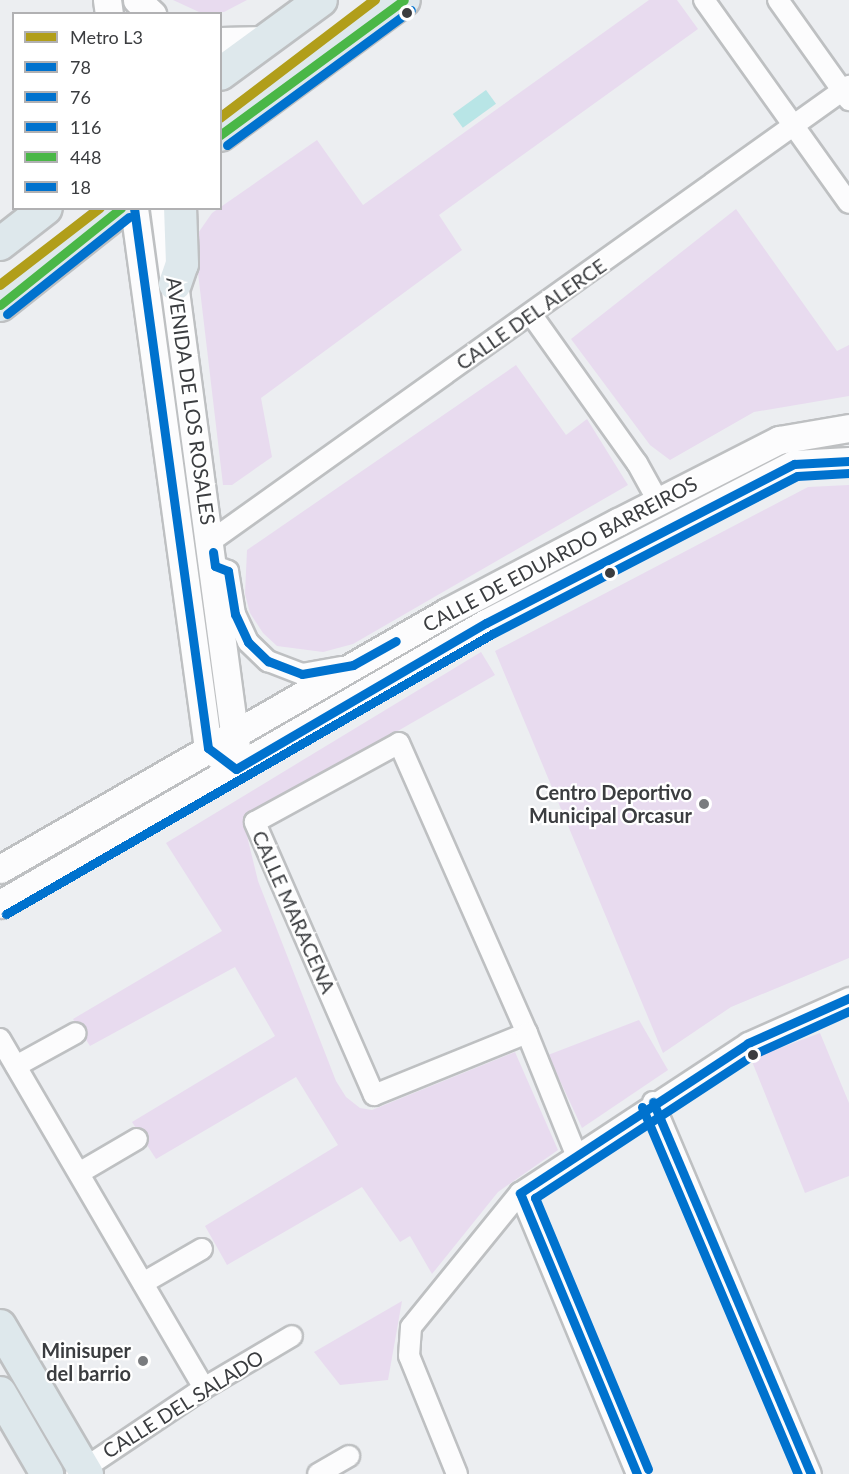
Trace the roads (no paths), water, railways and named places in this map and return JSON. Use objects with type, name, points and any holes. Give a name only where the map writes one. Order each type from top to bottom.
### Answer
[{"type":"main road","points":[[222,73],[321,0]]},
{"type":"main road","points":[[222,134],[404,0]]},
{"type":"main road","points":[[0,244],[43,210]]},
{"type":"main road","points":[[0,305],[119,210]]},
{"type":"main road","points":[[175,284],[182,264],[180,210]]},
{"type":"main road","points":[[0,1326],[82,1472]]},
{"type":"main road","points":[[0,1393],[47,1474]]},
{"type":"street","points":[[135,0],[150,12]]},
{"type":"street","points":[[704,0],[849,203]]},
{"type":"street","points":[[778,0],[847,92]]},
{"type":"street","points":[[222,41],[267,40]]},
{"type":"street","name":"CALLE DEL ALERCE","points":[[213,553],[531,314],[793,126],[847,92]]},
{"type":"street","name":"AVENIDA DE LOS ROSALES","points":[[134,210],[208,748]]},
{"type":"street","name":"AVENIDA DE LOS ROSALES","points":[[164,210],[236,732],[236,769]]},
{"type":"street","points":[[531,314],[637,463],[658,501]]},
{"type":"street","name":"CALLE DE EDUARDO BARREIROS","points":[[0,869],[353,665],[658,501],[779,440],[849,428]]},
{"type":"street","name":"CALLE DE EDUARDO BARREIROS","points":[[0,904],[486,622],[794,464],[849,461]]},
{"type":"street","points":[[213,553],[228,571],[234,614],[248,642],[268,661],[302,674],[353,665]]},
{"type":"street","name":"CALLE MARACENA","points":[[527,1033],[374,1095],[255,822],[399,742],[527,1033],[576,1154]]},
{"type":"street","points":[[208,748],[236,769]]},
{"type":"street","points":[[457,1474],[409,1356],[411,1327],[520,1193],[653,1102],[747,1043],[849,998]]},
{"type":"street","points":[[16,1066],[76,1033]]},
{"type":"street","points":[[0,1039],[204,1388]]},
{"type":"street","points":[[653,1102],[810,1474]]},
{"type":"street","points":[[79,1173],[137,1139]]},
{"type":"street","points":[[520,1193],[636,1474]]},
{"type":"street","points":[[143,1283],[202,1249]]},
{"type":"street","name":"CALLE DEL SALADO","points":[[82,1472],[204,1388],[292,1336]]},
{"type":"street","points":[[318,1474],[349,1456]]},
{"type":"water","points":[[486,90],[496,104],[463,128],[453,114]]},
{"type":"metro line","name":"L3","points":[[222,116],[375,0]]},
{"type":"metro line","name":"L3","points":[[0,285],[97,210]]},
{"type":"place","name":"Centro Deportivo Municipal Orcasur","points":[[704,804]]},
{"type":"place","name":"Minisuper del barrio","points":[[143,1361]]}]
